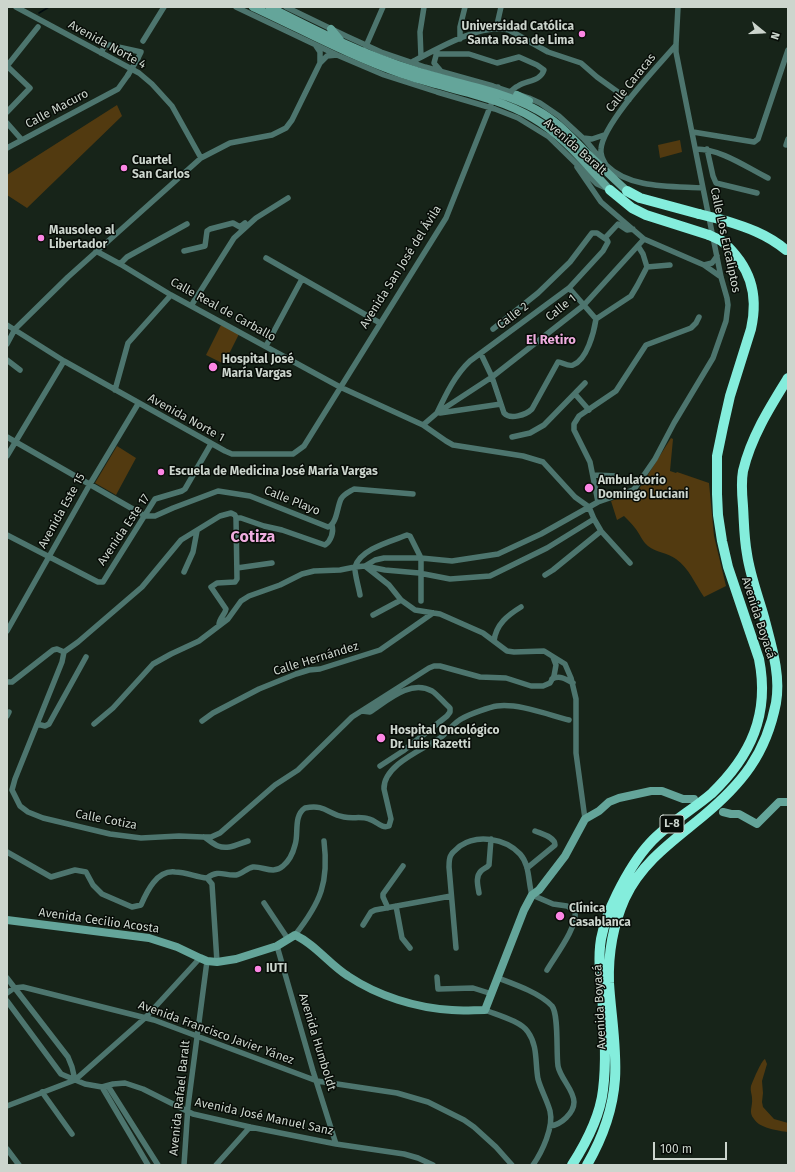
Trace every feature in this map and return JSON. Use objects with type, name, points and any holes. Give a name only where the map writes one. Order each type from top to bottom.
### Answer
[{"type":"highway","name":"Avenida Boyacá","points":[[572,1165],[582,1149],[593,1126],[603,1091],[605,1050],[599,957],[601,939],[613,902],[625,878],[650,842],[710,794],[735,768],[748,748],[755,732],[760,714],[762,693],[762,675],[760,664],[728,567],[722,542],[717,494],[717,456],[730,396],[751,329],[755,300],[753,288],[745,267],[731,248],[722,241],[709,235],[646,215],[632,208],[610,190]]},
{"type":"highway","points":[[627,191],[640,198],[723,220],[755,231],[775,241],[786,250]]},
{"type":"highway","name":"Avenida Boyacá","points":[[587,1165],[599,1144],[604,1130],[609,1113],[615,1080],[616,1052],[609,983],[610,953],[617,920],[626,896],[643,870],[662,849],[729,794],[753,765],[771,725],[776,699],[777,675],[772,647],[747,556],[742,496],[742,474],[754,440],[766,414],[788,378]]},
{"type":"main road","name":"Avenida Baralt","points":[[253,7],[272,12],[383,60],[494,97],[546,126],[573,151],[610,190]]},
{"type":"main road","name":"Avenida Baralt","points":[[272,12],[378,66],[432,84],[524,103],[537,110],[564,129],[627,191]]},
{"type":"main road","points":[[331,29],[342,42]]},
{"type":"main road","points":[[514,93],[533,103],[537,110]]},
{"type":"main road","points":[[291,937],[303,938],[328,961],[348,976],[363,985],[390,997],[414,1004],[440,1009],[485,1010],[515,929],[532,895],[538,890],[565,856],[585,819],[613,800],[651,791],[662,791],[683,798],[694,799]]},
{"type":"main road","points":[[723,812],[739,814],[757,824],[779,802],[788,802]]},
{"type":"main road","name":"Avenida Cecilio Acosta","points":[[7,920],[149,938],[177,947],[203,960],[217,962],[236,959],[277,946],[291,937]]},
{"type":"street","name":"Avenida Norte 4","points":[[16,7],[136,71],[160,92],[175,111],[201,158]]},
{"type":"street","points":[[143,41],[164,7]]},
{"type":"street","name":"Avenida Baralt","points":[[236,7],[272,12],[316,46],[410,84],[494,97],[514,93],[530,98],[550,110],[583,138],[606,165],[628,179],[667,186],[703,188]]},
{"type":"street","name":"Avenida Baralt","points":[[286,7],[366,46],[440,71],[494,97],[518,118],[549,137],[597,184],[610,190]]},
{"type":"street","points":[[366,46],[383,7]]},
{"type":"street","points":[[421,57],[420,32],[424,7]]},
{"type":"street","points":[[460,39],[461,21],[465,7]]},
{"type":"street","points":[[496,29],[500,7]]},
{"type":"street","name":"Calle Los Eucaliptos","points":[[365,566],[375,560],[384,558],[421,558],[452,562],[498,554],[541,534],[598,502],[633,490],[655,459],[712,358],[726,321],[727,298],[721,277],[678,61],[676,46],[678,7]]},
{"type":"street","points":[[7,112],[30,88],[7,66],[38,27]]},
{"type":"street","points":[[412,62],[440,47],[468,35],[503,28],[510,30],[548,52],[581,63],[597,77],[629,100]]},
{"type":"street","name":"Calle Macuro","points":[[7,148],[118,90],[141,52],[105,45],[101,53]]},
{"type":"street","points":[[316,46],[320,52],[320,63]]},
{"type":"street","name":"Calle Caracas","points":[[604,135],[629,100],[676,46]]},
{"type":"street","points":[[440,47],[436,54],[434,63],[440,71]]},
{"type":"street","points":[[693,132],[750,142],[754,142],[758,139],[788,50]]},
{"type":"street","points":[[436,54],[469,54],[497,63],[519,57],[537,65],[544,70],[540,77],[534,81],[519,85],[514,93]]},
{"type":"street","points":[[7,344],[15,329],[96,251],[201,158],[230,143],[246,138],[272,135],[286,128],[292,120],[320,63],[327,56],[337,55]]},
{"type":"street","points":[[663,60],[669,59],[678,61]]},
{"type":"street","name":"Avenida San José del Ávila","points":[[340,387],[446,218],[494,97]]},
{"type":"street","points":[[7,123],[22,140]]},
{"type":"street","points":[[583,138],[592,139],[604,135]]},
{"type":"street","points":[[604,135],[600,154],[606,165]]},
{"type":"street","points":[[696,149],[707,149],[723,155],[768,178]]},
{"type":"street","points":[[707,149],[716,183],[757,193]]},
{"type":"street","points":[[570,157],[601,202],[644,239],[704,265],[721,277]]},
{"type":"street","points":[[191,306],[234,238],[256,218],[288,198]]},
{"type":"street","points":[[184,251],[205,246],[207,231],[210,228],[233,223],[240,227],[249,220],[256,218]]},
{"type":"street","points":[[120,264],[127,257],[187,224]]},
{"type":"street","name":"Calle 2","points":[[437,413],[460,370],[568,288],[603,250],[608,242],[606,239],[618,224],[626,230],[633,229]]},
{"type":"street","points":[[493,329],[549,283],[570,262],[592,233],[597,232],[606,239]]},
{"type":"street","name":"Calle 1","points":[[423,425],[437,413],[492,377],[584,305],[644,239]]},
{"type":"street","points":[[481,354],[492,377],[506,416],[511,417],[529,412],[558,362],[560,361],[573,365],[582,357],[589,345],[596,319],[631,296],[647,267],[644,254],[638,246]]},
{"type":"street","name":"Calle Real de Carballo","points":[[96,251],[171,295],[340,387],[423,425],[453,445],[523,456],[543,462],[575,497],[589,507]]},
{"type":"street","points":[[704,265],[712,263],[717,256]]},
{"type":"street","points":[[266,258],[380,323]]},
{"type":"street","points":[[647,267],[670,265]]},
{"type":"street","points":[[266,346],[302,279]]},
{"type":"street","points":[[568,288],[596,319]]},
{"type":"street","points":[[115,390],[128,342],[171,295]]},
{"type":"street","points":[[598,502],[590,462],[574,430],[575,420],[616,391],[646,345],[691,328],[699,317]]},
{"type":"street","name":"Avenida Norte 1","points":[[7,325],[64,361],[138,404],[232,454],[293,454],[304,446],[340,387]]},
{"type":"street","points":[[7,360],[20,370]]},
{"type":"street","points":[[7,456],[64,361]]},
{"type":"street","points":[[512,437],[530,433],[544,425],[585,383]]},
{"type":"street","points":[[575,394],[589,410]]},
{"type":"street","name":"Avenida Este 15","points":[[7,631],[90,484],[138,404]]},
{"type":"street","points":[[437,413],[501,404]]},
{"type":"street","points":[[7,437],[145,516]]},
{"type":"street","name":"Avenida Este 17","points":[[49,557],[98,582],[103,582],[155,499],[185,489],[211,444]]},
{"type":"street","points":[[593,475],[618,476]]},
{"type":"street","name":"Calle Playo","points":[[145,516],[155,516],[218,491],[250,496],[328,527],[332,525],[342,499],[346,494],[354,489],[413,494]]},
{"type":"street","points":[[589,507],[601,531],[630,563]]},
{"type":"street","points":[[7,682],[12,682],[53,650],[58,649],[64,652],[78,642],[142,587],[181,540],[220,516],[231,513],[235,514],[236,518],[237,579],[235,582],[217,583],[211,587],[226,609],[226,612],[220,618],[219,625]]},
{"type":"street","points":[[236,518],[241,518],[296,534],[325,545],[329,542],[332,533],[332,525]]},
{"type":"street","points":[[94,724],[113,708],[153,664],[199,641],[228,619],[241,601],[249,596],[280,585],[302,574],[314,571],[340,570],[365,566],[385,570],[421,573],[450,579],[493,575],[547,548],[594,519]]},
{"type":"street","points":[[184,572],[193,552],[197,531]]},
{"type":"street","points":[[545,575],[601,531]]},
{"type":"street","points":[[7,535],[49,557]]},
{"type":"street","points":[[360,594],[355,568],[361,556],[369,550],[407,535],[410,536],[421,558],[421,601]]},
{"type":"street","points":[[237,568],[272,563]]},
{"type":"street","points":[[365,566],[389,585],[401,600],[415,610],[440,614],[484,633],[506,651],[544,651],[567,666],[573,683],[576,703],[576,753],[585,819]]},
{"type":"street","points":[[373,615],[401,600]]},
{"type":"street","points":[[494,641],[495,633],[501,623],[512,612],[521,607]]},
{"type":"street","name":"Calle Hernández","points":[[202,721],[212,713],[259,689],[302,672],[320,669],[380,650],[433,613]]},
{"type":"street","name":"Calle Cotiza","points":[[64,652],[62,662],[15,779],[12,790],[20,806],[28,812],[43,818],[125,837],[140,838],[179,836],[211,837],[220,833],[275,786],[298,770],[352,717],[434,666],[440,666],[480,677],[506,678],[535,686],[547,685],[552,680]]},
{"type":"street","points":[[552,680],[556,665],[553,656]]},
{"type":"street","points":[[37,724],[45,726],[48,724],[86,657]]},
{"type":"street","points":[[552,680],[562,677],[573,683]]},
{"type":"street","points":[[362,711],[370,712],[404,691],[418,687],[431,691],[450,708],[450,712],[447,716],[403,751],[380,766]]},
{"type":"street","points":[[207,878],[216,873],[236,875],[254,867],[272,870],[283,866],[292,854],[295,847],[299,814],[305,808],[322,808],[346,818],[362,817],[370,819],[382,826],[389,826],[391,819],[384,789],[387,776],[406,758],[441,737],[462,718],[496,706],[515,706],[569,720]]},
{"type":"street","points":[[527,868],[555,845],[554,840],[535,831]]},
{"type":"street","points":[[203,837],[210,840],[217,846],[222,847],[234,846],[248,841]]},
{"type":"street","points":[[456,948],[449,867],[451,855],[463,844],[473,840],[491,839],[507,845],[521,855],[527,868],[532,895],[553,904],[567,906],[575,911],[576,916],[569,933],[547,970]]},
{"type":"street","points":[[479,893],[477,882],[478,876],[480,872],[489,865],[491,839]]},
{"type":"street","points":[[264,903],[291,937],[316,904],[322,890],[325,873],[324,840]]},
{"type":"street","points":[[7,852],[52,877],[75,870],[86,872],[93,885],[102,894],[132,907],[142,905],[152,885],[165,873],[177,872],[207,878],[212,884],[217,962]]},
{"type":"street","points":[[388,908],[383,894],[403,866]]},
{"type":"street","points":[[363,925],[375,910],[451,896]]},
{"type":"street","points":[[396,906],[402,938],[410,948]]},
{"type":"street","name":"Avenida Humboldt","points":[[277,946],[336,1144]]},
{"type":"street","points":[[7,1106],[75,1080],[146,1018],[203,960]]},
{"type":"street","name":"Avenida Rafael Baralt","points":[[184,1165],[203,960]]},
{"type":"street","points":[[438,977],[438,989],[473,988],[492,994]]},
{"type":"street","points":[[7,978],[68,1057],[75,1080]]},
{"type":"street","points":[[498,978],[528,990],[548,1003],[554,1010],[558,1066],[561,1076],[574,1097],[574,1103],[568,1116],[555,1126],[550,1126]]},
{"type":"street","points":[[7,993],[14,988]]},
{"type":"street","name":"Avenida Francisco Javier Yánez","points":[[14,988],[24,988],[146,1018],[317,1081],[397,1093],[428,1102],[457,1117],[474,1128],[496,1147],[512,1165]]},
{"type":"street","name":"Avenida José Manuel Sanz","points":[[7,1001],[62,1074],[85,1084],[102,1087],[125,1083],[143,1089],[188,1112],[250,1128],[336,1144],[404,1154],[418,1158],[433,1165]]},
{"type":"street","points":[[485,1010],[518,1023],[528,1031],[535,1050],[539,1080],[550,1111],[550,1126],[548,1135],[533,1165]]},
{"type":"street","points":[[108,1086],[158,1165]]},
{"type":"street","points":[[102,1087],[148,1165]]},
{"type":"street","points":[[42,1092],[72,1134]]},
{"type":"street","points":[[216,1165],[250,1128]]},
{"type":"street","points":[[7,1149],[19,1165]]},
{"type":"shaded area","points":[[117,105],[122,116],[27,208],[7,195],[7,175]]},
{"type":"shaded area","points":[[680,140],[682,152],[660,158],[658,145]]},
{"type":"shaded area","points":[[221,325],[239,334],[224,364],[206,355]]},
{"type":"shaded area","points":[[671,438],[673,439],[670,471],[709,483],[714,536],[726,586],[704,597],[681,563],[673,557],[654,550],[648,546],[634,526],[624,516],[617,520],[611,501],[637,492]]},
{"type":"shaded area","points":[[117,446],[136,458],[116,495],[95,483]]},
{"type":"shaded area","points":[[765,1059],[767,1064],[762,1081],[763,1107],[774,1119],[788,1123],[788,1132],[760,1125],[751,1114],[751,1086],[759,1067]]},
{"type":"waterway","points":[[39,13],[49,7]]},
{"type":"place","name":"Universidad Católica Santa Rosa de Lima","points":[[582,34]]},
{"type":"place","name":"Cuartel San Carlos","points":[[124,168]]},
{"type":"place","name":"Mausoleo al Libertador","points":[[41,238]]},
{"type":"place","name":"Hospital José María Vargas","points":[[213,367]]},
{"type":"place","name":"Escuela de Medicina José María Vargas","points":[[161,472]]},
{"type":"place","name":"Ambulatorio Domingo Luciani","points":[[589,488]]},
{"type":"place","name":"Hospital Oncológico Dr. Luis Razetti","points":[[381,738]]},
{"type":"place","name":"Clínica Casablanca","points":[[560,916]]},
{"type":"place","name":"IUTI","points":[[258,969]]},
{"type":"district","name":"El Retiro","points":[[551,340]]},
{"type":"district","name":"Cotiza","points":[[253,538]]}]
